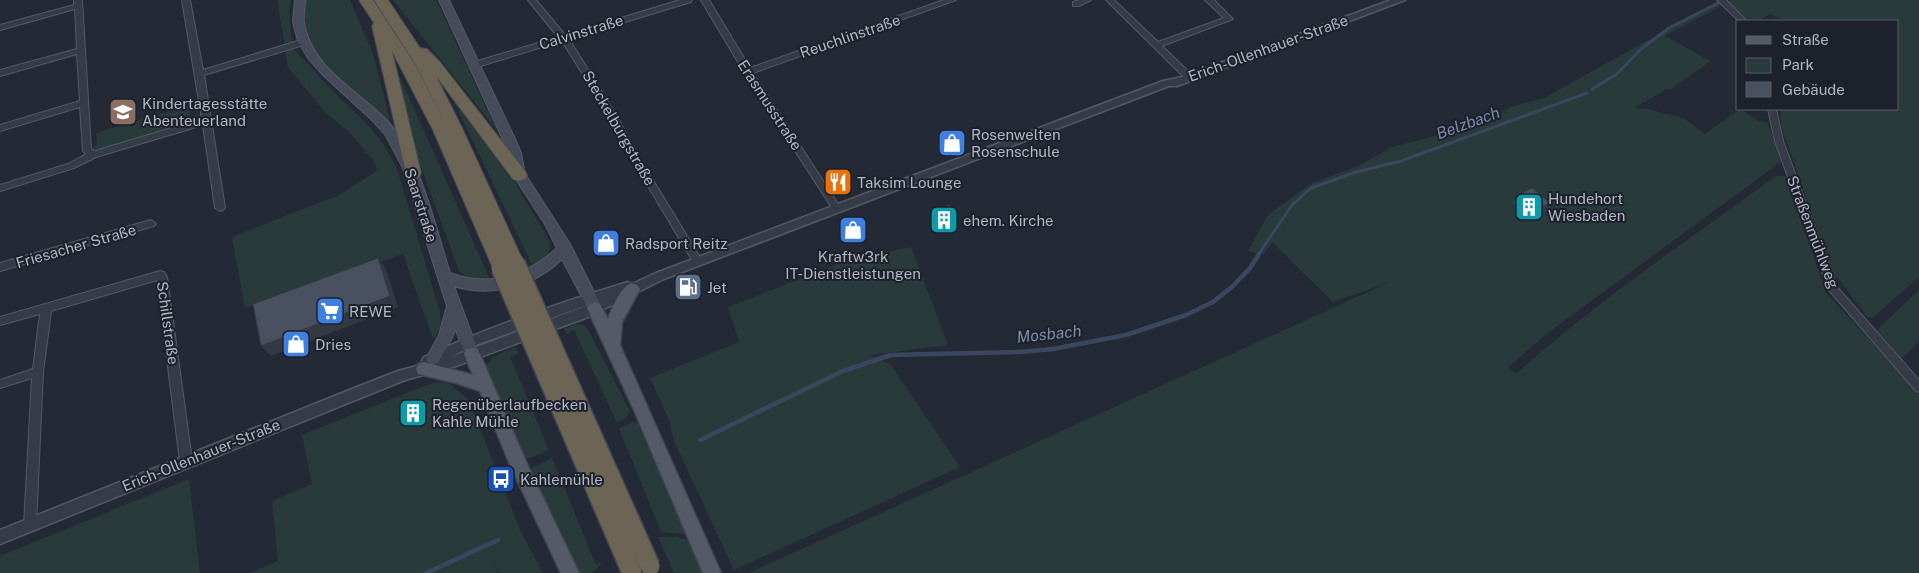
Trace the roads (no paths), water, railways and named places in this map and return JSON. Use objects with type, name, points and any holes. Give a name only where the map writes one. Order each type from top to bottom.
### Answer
[{"type":"highway","points":[[366,0],[378,7],[435,66],[519,175]]},
{"type":"highway","points":[[378,7],[413,173]]},
{"type":"highway","points":[[378,7],[508,266],[645,571]]},
{"type":"highway","points":[[407,38],[446,109],[508,266]]},
{"type":"main road","name":"Saarstraße","points":[[300,0],[299,29],[304,42],[321,66],[374,112],[389,130],[413,173],[454,307],[470,348]]},
{"type":"main road","points":[[444,0],[509,139],[515,153],[519,175],[533,193],[565,248],[592,303],[712,573]]},
{"type":"main road","points":[[444,276],[473,285],[504,283],[542,268],[565,248]]},
{"type":"main road","points":[[614,351],[612,337],[614,323],[619,310],[639,285]]},
{"type":"main road","points":[[454,307],[446,336],[428,364],[485,386]]},
{"type":"main road","points":[[470,348],[519,465],[570,573]]},
{"type":"street","points":[[186,0],[200,74],[220,208]]},
{"type":"street","name":"Steckelburgstraße","points":[[532,0],[569,44],[698,262]]},
{"type":"street","name":"Calvinstraße","points":[[474,64],[688,0]]},
{"type":"street","name":"Erasmusstraße","points":[[705,0],[748,72],[837,209]]},
{"type":"street","name":"Reuchlinstraße","points":[[748,72],[952,0]]},
{"type":"street","points":[[1076,4],[1087,0]]},
{"type":"street","points":[[1110,0],[1157,45],[1184,79]]},
{"type":"street","points":[[1157,45],[1229,19],[1209,0]]},
{"type":"street","name":"Erich-Ollenhauer-Straße","points":[[0,537],[428,364],[1155,89],[1170,86],[1184,79],[1387,3],[1400,0]]},
{"type":"street","points":[[1723,2],[1742,20]]},
{"type":"street","points":[[0,28],[78,3],[88,151],[94,154]]},
{"type":"street","points":[[200,74],[304,42]]},
{"type":"street","points":[[0,74],[80,51]]},
{"type":"street","points":[[0,128],[84,103]]},
{"type":"street","name":"Straßenmühlweg","points":[[1772,110],[1779,141],[1828,279],[1840,298],[1919,387]]},
{"type":"street","points":[[0,188],[70,166],[94,154],[207,121]]},
{"type":"street","name":"Friesacher Straße","points":[[0,267],[151,224]]},
{"type":"street","name":"Schillstraße","points":[[0,321],[160,274],[186,461]]},
{"type":"street","points":[[30,525],[38,372],[46,308]]},
{"type":"street","points":[[0,384],[38,372]]},
{"type":"waterway","name":"Belzbach","points":[[1592,89],[1617,74],[1641,49],[1669,28],[1724,0]]},
{"type":"waterway","name":"Belzbach","points":[[1258,255],[1292,205],[1311,188],[1356,172],[1401,161],[1587,93]]},
{"type":"waterway","name":"Mosbach","points":[[700,440],[843,371],[891,355],[1020,352],[1053,349],[1126,335],[1186,315],[1213,302],[1233,286],[1250,268],[1259,254]]},
{"type":"waterway","name":"Mosbach","points":[[426,573],[498,540]]},
{"type":"place","name":"Kindertagesstätte Abenteuerland","points":[[123,112]]},
{"type":"place","name":"Rosenwelten Rosenschule","points":[[952,143]]},
{"type":"place","name":"Taksim Lounge","points":[[838,182]]},
{"type":"place","name":"Hundehort Wiesbaden","points":[[1529,207]]},
{"type":"place","name":"ehem. Kirche","points":[[944,220]]},
{"type":"place","name":"Kraftw3rk IT-Dienstleistungen","points":[[853,230]]},
{"type":"place","name":"Radsport Reitz","points":[[606,243]]},
{"type":"place","name":"Jet","points":[[688,287]]},
{"type":"place","name":"REWE","points":[[330,311]]},
{"type":"place","name":"Dries","points":[[296,344]]},
{"type":"place","name":"Regenüberlaufbecken Kahle Mühle","points":[[413,413]]},
{"type":"place","name":"Kahlemühle","points":[[501,479]]}]
